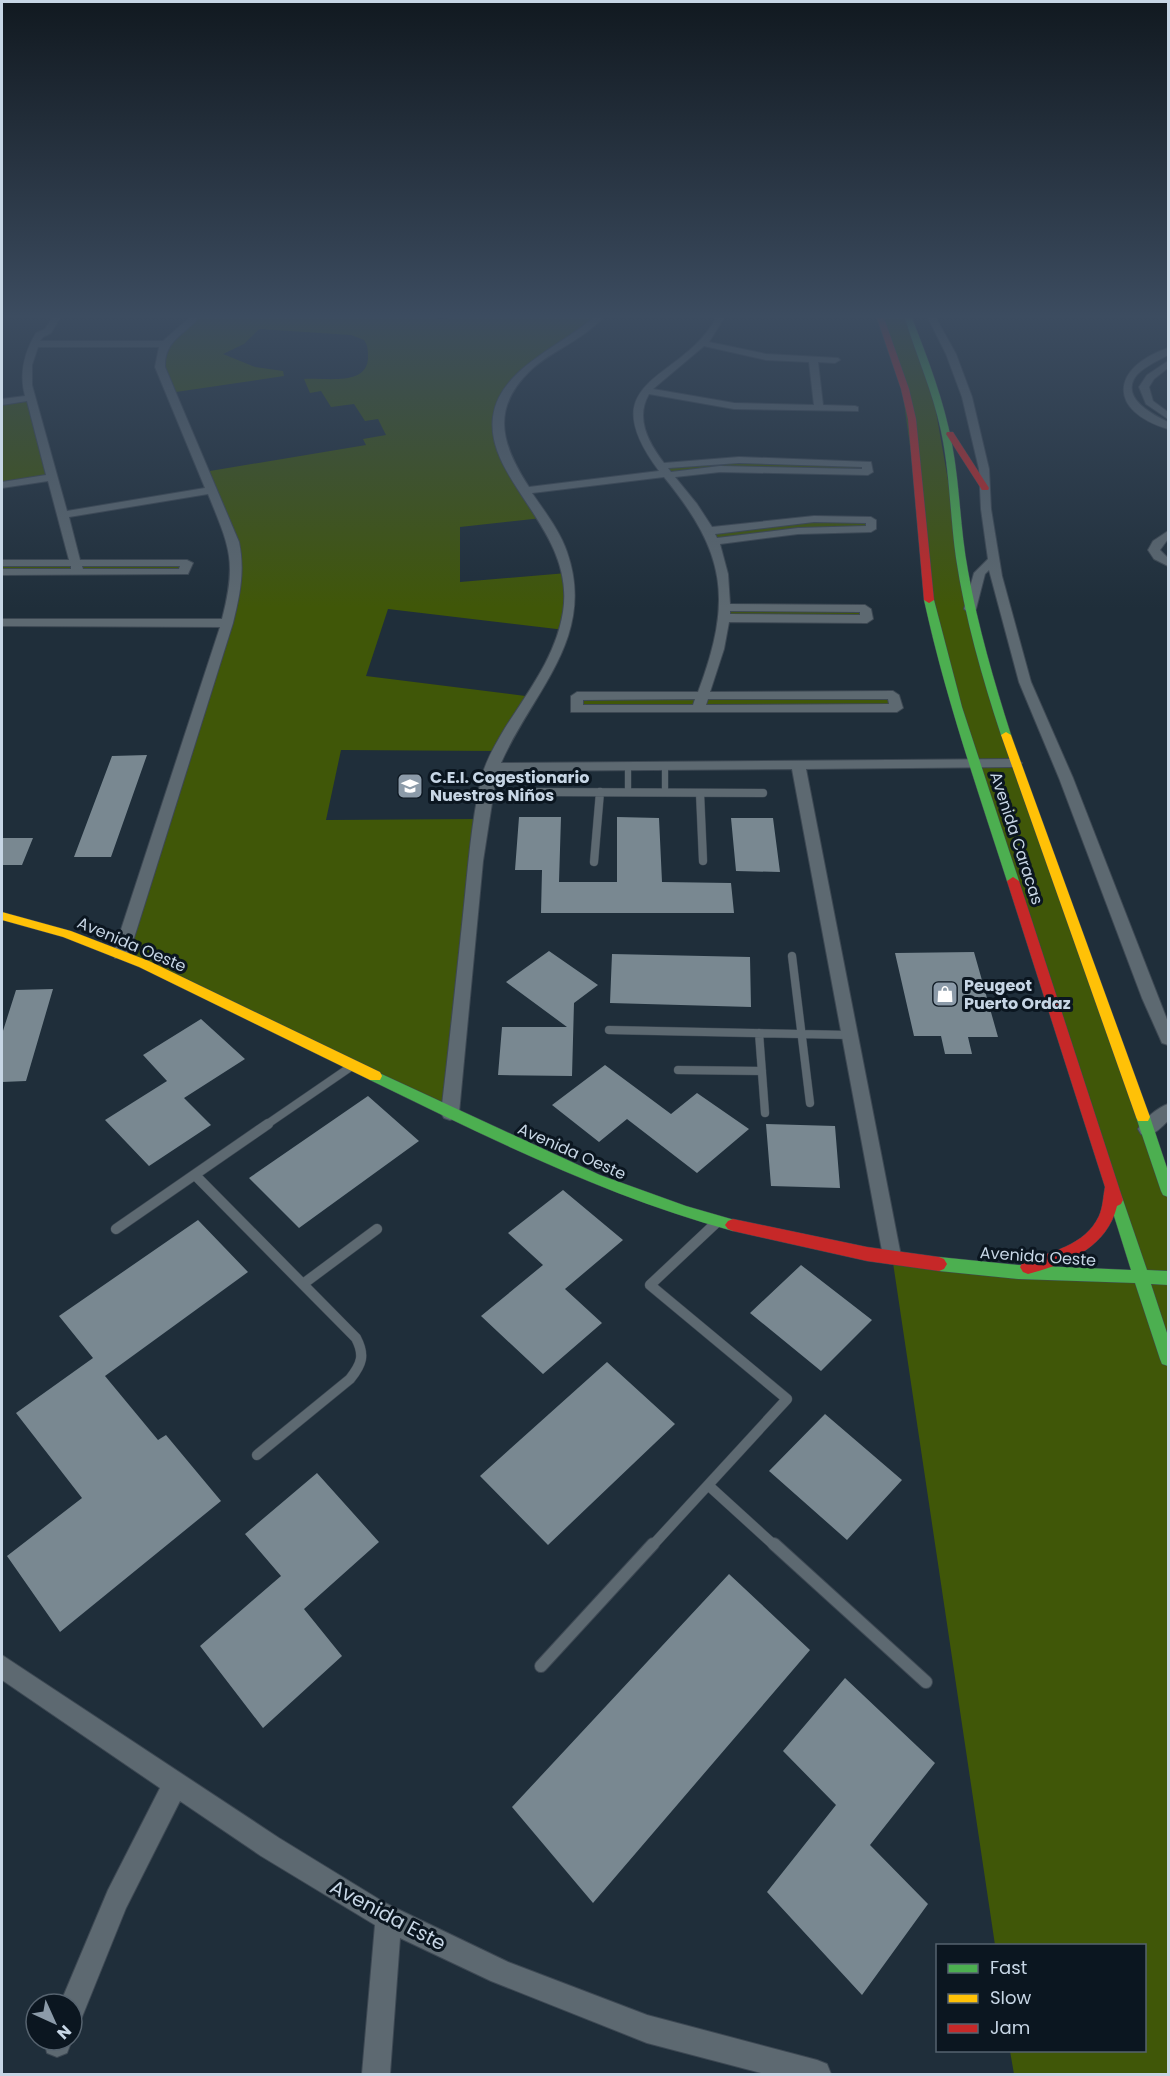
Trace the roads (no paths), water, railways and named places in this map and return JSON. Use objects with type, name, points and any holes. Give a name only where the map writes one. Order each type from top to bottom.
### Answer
[{"type":"street","points":[[35,415],[77,567]]},
{"type":"street","points":[[121,954],[227,623],[237,580],[237,555],[179,415]]},
{"type":"street","points":[[450,1113],[476,861],[491,766],[555,659],[569,611],[568,579],[562,553],[555,537],[511,468],[498,438],[498,415]]},
{"type":"street","points":[[637,415],[639,430],[711,536],[721,570],[724,613],[720,647],[700,702]]},
{"type":"street","name":"Avenida Caracas","points":[[911,415],[926,584],[933,618],[975,763],[1168,1359]]},
{"type":"street","name":"Avenida Caracas","points":[[941,415],[948,444],[959,550],[970,609],[991,690],[1015,763],[1114,1030],[1168,1191]]},
{"type":"street","points":[[971,415],[984,469],[993,560],[1025,682],[1066,778],[1150,998],[1168,1039]]},
{"type":"street","points":[[1150,415],[1168,426]]},
{"type":"street","points":[[942,419],[985,488]]},
{"type":"street","points":[[525,491],[666,471],[721,460],[867,464],[868,472],[727,469],[666,471]]},
{"type":"street","points":[[2,485],[53,477]]},
{"type":"street","points":[[63,515],[212,490]]},
{"type":"street","points":[[871,520],[871,529],[711,536],[795,521],[871,520]]},
{"type":"street","points":[[1168,534],[1157,543],[1154,550],[1158,556],[1168,562]]},
{"type":"street","points":[[970,609],[980,573],[993,560]]},
{"type":"street","points":[[2,563],[77,567],[184,572],[187,563],[77,567],[2,572]]},
{"type":"street","points":[[865,609],[867,619],[724,613],[865,609]]},
{"type":"street","points":[[2,622],[227,623]]},
{"type":"street","points":[[700,702],[576,709],[577,696],[700,702],[897,708],[893,695],[700,702]]},
{"type":"street","points":[[491,766],[1015,763]]},
{"type":"street","points":[[798,764],[892,1256]]},
{"type":"street","name":"Avenida Oeste","points":[[2,916],[67,934],[121,954],[609,1187],[717,1222],[784,1239],[1010,1271],[1168,1278]]},
{"type":"street","points":[[1147,1129],[1168,1111]]},
{"type":"street","points":[[1157,1160],[1168,1173]]},
{"type":"street","points":[[1010,1271],[1048,1262],[1076,1250],[1095,1234],[1106,1217],[1113,1187]]},
{"type":"street","name":"Avenida Este","points":[[2,1669],[321,1880],[389,1917],[500,1972],[595,2010],[703,2045],[817,2074]]},
{"type":"street","points":[[78,1992],[117,1899],[175,1784]]},
{"type":"street","points":[[376,2074],[389,1917]]},
{"type":"lane","points":[[628,765],[628,792]]},
{"type":"lane","points":[[665,765],[665,792]]},
{"type":"lane","points":[[535,792],[763,793]]},
{"type":"lane","points":[[594,862],[600,792]]},
{"type":"lane","points":[[700,792],[703,861]]},
{"type":"lane","points":[[792,956],[810,1103]]},
{"type":"lane","points":[[609,1029],[850,1035]]},
{"type":"lane","points":[[759,1033],[765,1113]]},
{"type":"lane","points":[[116,1229],[352,1065]]},
{"type":"lane","points":[[678,1070],[762,1071]]},
{"type":"lane","points":[[195,1175],[356,1338],[363,1352],[362,1366],[350,1379],[257,1455]]},
{"type":"lane","points":[[541,1666],[788,1399],[650,1285],[717,1222]]},
{"type":"lane","points":[[303,1284],[377,1229]]},
{"type":"lane","points":[[708,1485],[926,1682]]},
{"type":"place","name":"C.E.I. Cogestionario Nuestros Niños","points":[[410,786]]},
{"type":"place","name":"Peugeot Puerto Ordaz","points":[[945,994]]}]
